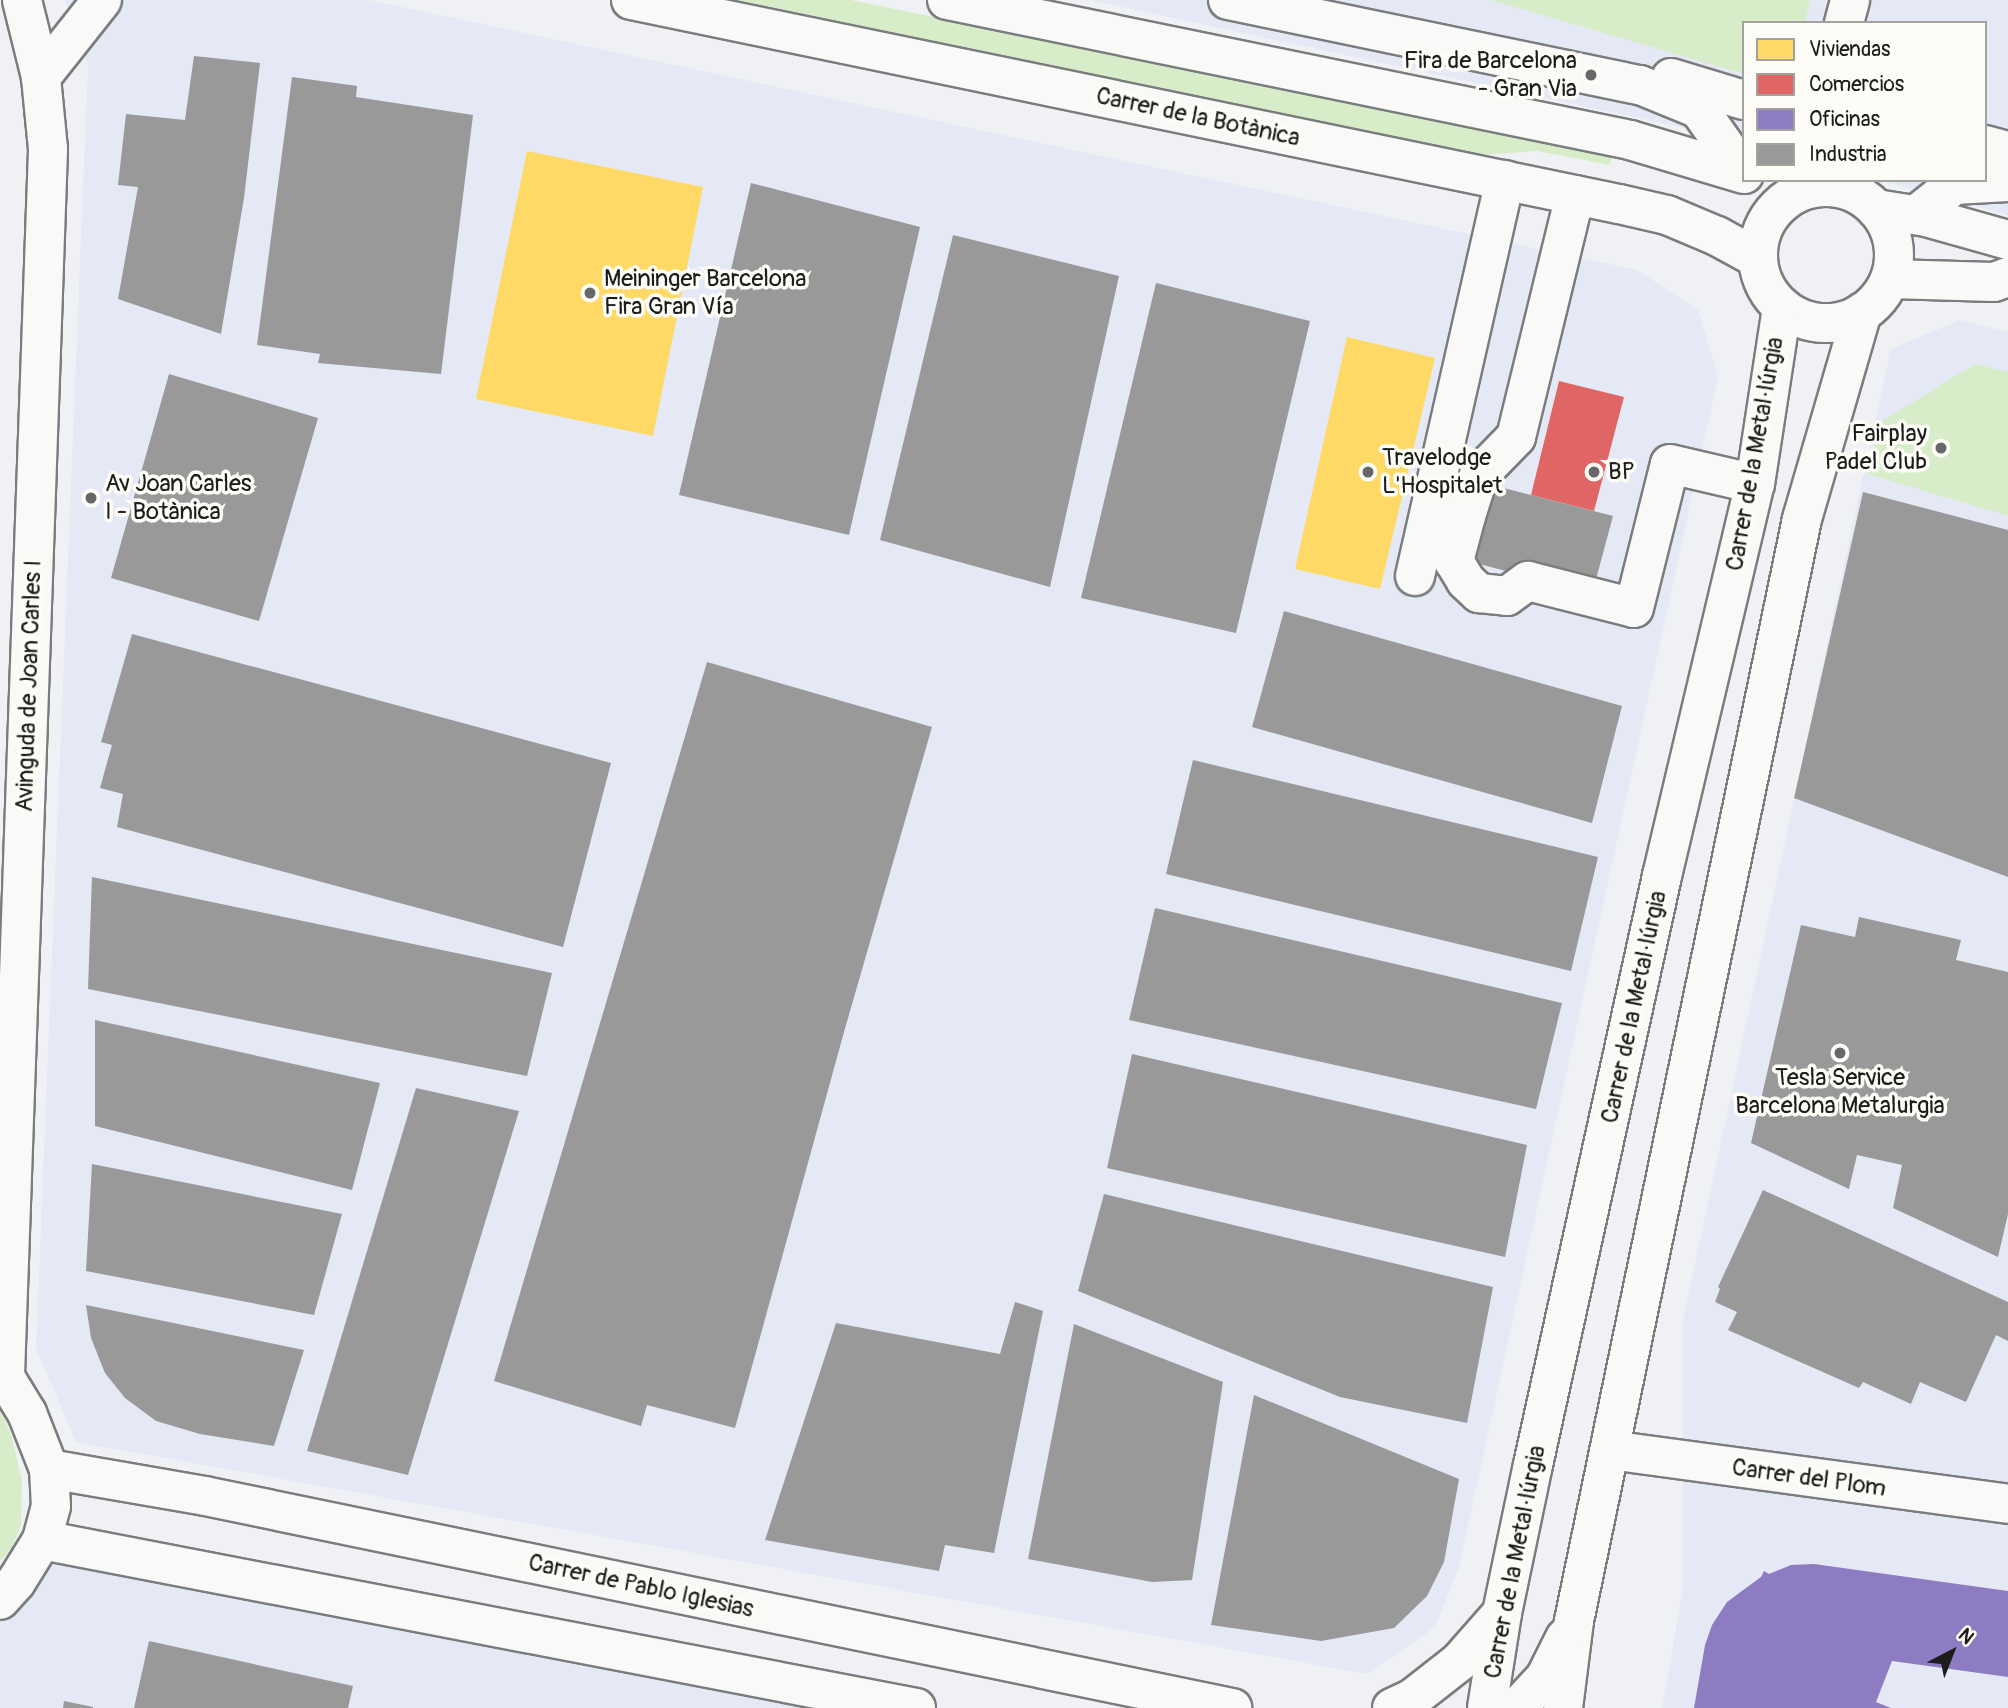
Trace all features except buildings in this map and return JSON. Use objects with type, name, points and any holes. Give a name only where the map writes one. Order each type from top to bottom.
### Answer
[{"type":"street","name":"Avinguda de Joan Carles I","points":[[3,1372],[48,149],[41,77],[22,0]]},
{"type":"street","points":[[41,77],[102,0]]},
{"type":"street","name":"Carrer de la Botànica","points":[[631,0],[1667,215],[1717,236],[1757,258]]},
{"type":"street","points":[[947,0],[1078,12],[1630,141],[1742,173]]},
{"type":"street","points":[[1228,0],[1640,85],[1699,109],[1742,171]]},
{"type":"street","points":[[1285,0],[1642,70],[1742,99]]},
{"type":"street","points":[[1845,21],[1850,0]]},
{"type":"street","points":[[1987,145],[2008,150]]},
{"type":"street","points":[[1415,576],[1506,180]]},
{"type":"street","points":[[1921,216],[1954,185],[2008,181]]},
{"type":"street","points":[[1775,182],[1805,187],[1831,187],[1856,194],[1876,209],[1891,234],[1894,250],[1890,279],[1874,304],[1862,313],[1843,321],[1821,323],[1800,319],[1782,307],[1769,293],[1761,276],[1757,258],[1758,244],[1769,218],[1788,198],[1805,187]]},
{"type":"street","points":[[1575,195],[1516,437],[1479,475],[1466,516],[1454,561],[1466,581],[1479,593],[1507,596],[1528,581],[1634,608],[1670,464],[1755,484]]},
{"type":"street","points":[[1876,209],[1921,216],[2008,240]]},
{"type":"street","points":[[1890,279],[1994,282],[2008,277]]},
{"type":"street","name":"Carrer de la Metal·lúrgia","points":[[1487,1708],[1502,1613],[1662,876],[1755,484],[1782,307]]},
{"type":"street","points":[[1563,1708],[1574,1621],[1802,519],[1862,313]]},
{"type":"street","points":[[0,1600],[16,1582],[42,1540],[51,1506],[49,1469],[27,1413],[3,1372]]},
{"type":"street","name":"Carrer del Plom","points":[[1610,1450],[2008,1504]]},
{"type":"street","name":"Carrer de Pablo Iglesias","points":[[49,1469],[205,1496],[1232,1708]]},
{"type":"street","points":[[42,1540],[916,1708]]},
{"type":"street","points":[[1392,1708],[1413,1698],[1459,1662],[1502,1613]]},
{"type":"street","points":[[1517,1708],[1545,1678],[1574,1621]]},
{"type":"shaded area","points":[[65,0],[369,0],[1637,270],[1698,310],[1718,377],[1459,1567],[1435,1627],[1368,1674],[76,1442],[36,1348],[88,65]]},
{"type":"shaded area","name":"Fira de Barcelona - Gran Via","points":[[1090,0],[2008,0],[2008,215],[1886,182],[1987,182],[1987,21],[1742,21],[1742,143],[1680,127]]},
{"type":"shaded area","points":[[1960,320],[2008,332],[2008,1708],[1662,1708],[1683,1589],[1683,1320],[1866,462],[1891,349]]},
{"type":"shaded area","points":[[42,1540],[916,1708],[0,1708],[0,1596]]},
{"type":"green space","points":[[738,0],[851,0],[1612,156],[1610,165],[1537,151],[1483,155]]},
{"type":"green space","points":[[1491,0],[1811,0],[1805,21],[1742,21],[1742,73]]},
{"type":"green space","name":"Fairplay Padel Club","points":[[1975,364],[2008,372],[2008,516],[1868,474],[1879,423]]},
{"type":"green space","points":[[0,1409],[11,1434],[22,1480],[21,1525],[12,1547],[0,1562]]},
{"type":"place","name":"Fira de Barcelona - Gran Via","points":[[1591,75]]},
{"type":"place","name":"Meininger Barcelona Fira Gran Vía","points":[[590,293]]},
{"type":"place","name":"Fairplay Padel Club","points":[[1941,448]]},
{"type":"place","name":"Travelodge L'Hospitalet","points":[[1368,472]]},
{"type":"place","name":"BP","points":[[1594,472]]},
{"type":"place","name":"Av Joan Carles I - Botànica","points":[[91,498]]},
{"type":"place","name":"Tesla Service Barcelona Metalurgia","points":[[1840,1053]]}]
